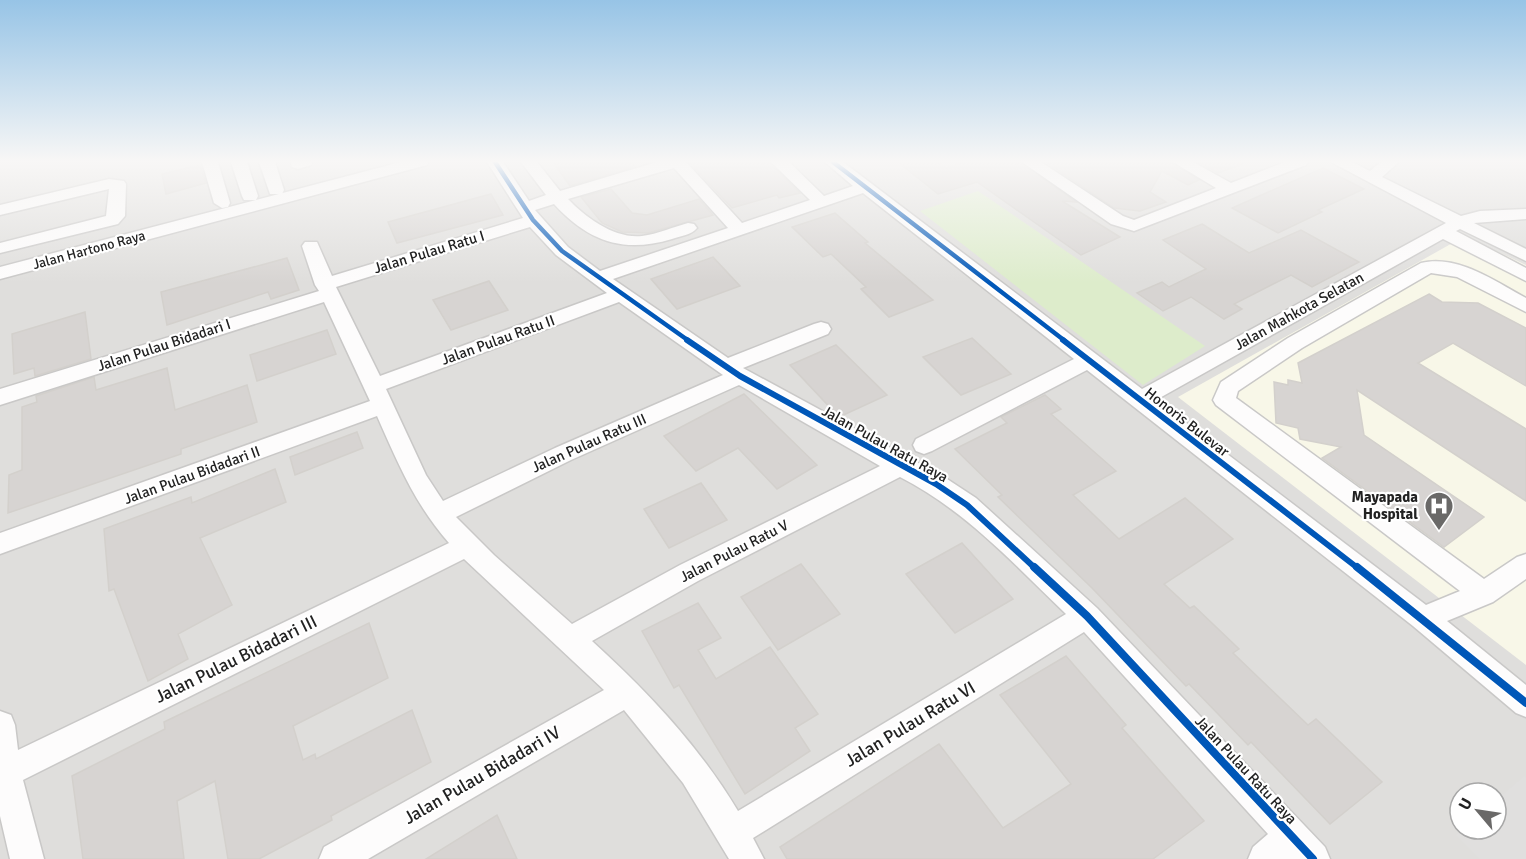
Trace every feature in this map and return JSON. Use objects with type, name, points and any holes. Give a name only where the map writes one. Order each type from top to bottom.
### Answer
[{"type":"street","points":[[0,210],[33,202]]},
{"type":"street","points":[[0,248],[112,226],[116,216],[117,202]]},
{"type":"street","name":"Jalan Hartono Raya","points":[[0,261],[112,226],[226,202]]},
{"type":"street","name":"Jalan Hartono Raya","points":[[0,273],[269,202]]},
{"type":"street","name":"Jalan Pulau Ratu Raya","points":[[523,202],[529,213],[562,251],[732,371],[936,484],[967,505],[1088,616],[1302,848]]},
{"type":"street","name":"Jalan Pulau Ratu I","points":[[326,289],[529,213],[549,202]]},
{"type":"street","points":[[560,202],[584,225],[621,239],[646,241],[688,228]]},
{"type":"street","name":"Jalan Pulau Ratu I","points":[[714,202],[739,230]]},
{"type":"street","points":[[598,278],[821,202]]},
{"type":"street","name":"Honoris Bulevar","points":[[882,202],[1423,618],[1526,702]]},
{"type":"street","points":[[1090,202],[1117,220],[1134,225],[1198,202]]},
{"type":"street","points":[[1409,202],[1526,275]]},
{"type":"street","name":"Jalan Mahkota Selatan","points":[[1139,400],[1480,216],[1526,214]]},
{"type":"street","points":[[1453,231],[1526,256]]},
{"type":"street","points":[[311,246],[326,289],[379,395],[421,490],[467,546],[627,693],[687,760],[733,832],[747,859]]},
{"type":"street","points":[[1484,594],[1224,400],[1229,387],[1368,299],[1428,267],[1446,268],[1464,273],[1526,306]]},
{"type":"street","name":"Jalan Pulau Bidadari I","points":[[0,397],[326,289]]},
{"type":"street","name":"Jalan Pulau Ratu II","points":[[379,395],[622,294]]},
{"type":"street","name":"Jalan Pulau Ratu III","points":[[439,514],[821,329]]},
{"type":"street","points":[[924,445],[1089,360]]},
{"type":"street","name":"Jalan Pulau Bidadari II","points":[[0,544],[379,395]]},
{"type":"street","name":"Jalan Pulau Ratu V","points":[[569,640],[689,573],[900,466]]},
{"type":"street","name":"Jalan Pulau Bidadari III","points":[[5,772],[467,546]]},
{"type":"street","points":[[1423,618],[1484,594],[1526,565]]},
{"type":"street","name":"Jalan Pulau Ratu VI","points":[[733,832],[1088,616]]},
{"type":"street","name":"Jalan Pulau Bidadari IV","points":[[336,859],[627,693]]},
{"type":"street","points":[[0,725],[5,772],[27,859]]},
{"type":"street","points":[[1264,859],[1302,848]]},
{"type":"shaded area","points":[[0,202],[1526,202],[1526,859],[0,859]]},
{"type":"shaded area","name":"Mayapada Hospital","points":[[1465,236],[1526,265],[1526,665],[1178,397]]},
{"type":"shaded area","points":[[1524,776],[1526,778],[1526,859],[1480,859],[1462,841],[1508,841],[1508,790]]},
{"type":"green space","points":[[946,202],[994,202],[1205,346],[1143,385],[920,211]]},
{"type":"building","points":[[461,202],[496,202],[503,215],[397,243],[388,222]]},
{"type":"building","points":[[585,202],[622,202],[632,213],[647,215],[689,202],[702,202],[713,215],[648,233],[622,232],[602,223]]},
{"type":"building","points":[[726,202],[752,202],[732,208]]},
{"type":"building","points":[[1006,202],[1064,202],[1120,237],[1081,255]]},
{"type":"building","points":[[1105,202],[1166,202],[1140,211],[1114,208]]},
{"type":"building","points":[[1245,202],[1335,202],[1318,210],[1322,212],[1278,233],[1232,208]]},
{"type":"building","points":[[835,213],[868,242],[865,243],[933,300],[889,317],[861,289],[866,287],[831,254],[823,257],[792,227]]},
{"type":"building","points":[[1202,224],[1249,253],[1301,230],[1359,262],[1312,287],[1291,275],[1234,304],[1242,309],[1224,319],[1191,297],[1163,311],[1137,293],[1162,282],[1169,287],[1206,269],[1163,240]]},
{"type":"building","points":[[713,257],[740,286],[677,309],[651,279]]},
{"type":"building","points":[[287,258],[299,290],[271,299],[268,292],[167,325],[161,292]]},
{"type":"building","points":[[489,281],[508,310],[451,330],[433,300]]},
{"type":"building","points":[[1429,294],[1442,302],[1478,303],[1526,328],[1526,386],[1453,343],[1418,363],[1526,429],[1526,501],[1357,390],[1364,435],[1484,517],[1444,547],[1322,458],[1341,447],[1300,439],[1298,428],[1276,423],[1274,382],[1288,385],[1288,380],[1302,383],[1298,363]]},
{"type":"building","points":[[85,312],[91,359],[35,376],[34,368],[14,374],[12,334]]},
{"type":"building","points":[[327,330],[336,354],[257,381],[250,355]]},
{"type":"building","points":[[972,338],[1011,374],[961,395],[923,357]]},
{"type":"building","points":[[836,345],[887,395],[839,417],[790,365]]},
{"type":"building","points":[[167,368],[175,410],[247,385],[257,422],[181,449],[181,454],[8,513],[9,475],[22,470],[22,407],[37,402],[36,396],[94,377],[96,390]]},
{"type":"building","points":[[744,394],[817,465],[777,489],[738,448],[696,471],[664,436]]},
{"type":"building","points":[[1045,395],[1061,409],[1051,414],[1116,471],[1073,495],[1119,539],[1185,498],[1233,539],[1164,584],[1190,608],[1194,606],[1239,649],[1233,653],[1308,725],[1316,719],[1382,782],[1330,824],[1251,742],[1248,745],[1189,684],[1186,686],[1092,588],[998,497],[1002,495],[955,449],[1007,423],[1001,417]]},
{"type":"building","points":[[357,432],[363,448],[295,475],[290,457]]},
{"type":"building","points":[[275,469],[286,502],[200,538],[232,605],[178,634],[188,659],[148,681],[114,589],[109,591],[104,529],[191,497],[192,503]]},
{"type":"building","points":[[701,483],[727,520],[669,548],[644,509]]},
{"type":"building","points":[[962,543],[1013,599],[955,633],[906,574]]},
{"type":"building","points":[[801,564],[840,614],[778,650],[741,597]]},
{"type":"building","points":[[698,603],[721,638],[698,650],[716,679],[770,647],[818,714],[795,728],[810,751],[745,794],[679,685],[674,688],[642,631]]},
{"type":"building","points":[[369,623],[388,678],[293,726],[303,760],[315,754],[316,759],[412,710],[431,762],[331,816],[332,820],[259,859],[228,859],[215,781],[177,801],[184,859],[83,859],[72,776],[165,729],[164,722]]},
{"type":"building","points":[[1066,656],[1126,725],[1122,728],[1204,821],[1153,859],[787,859],[780,847],[939,744],[1003,828],[1071,784],[1000,695]]},
{"type":"building","points":[[497,815],[517,859],[426,859]]},
{"type":"cycle path","points":[[521,202],[533,220],[562,251],[740,376],[936,484],[967,505],[1087,616],[1313,859]]},
{"type":"cycle path","points":[[885,202],[1423,618],[1526,703]]},
{"type":"place","name":"Mayapada Hospital","points":[[1439,532]]}]
